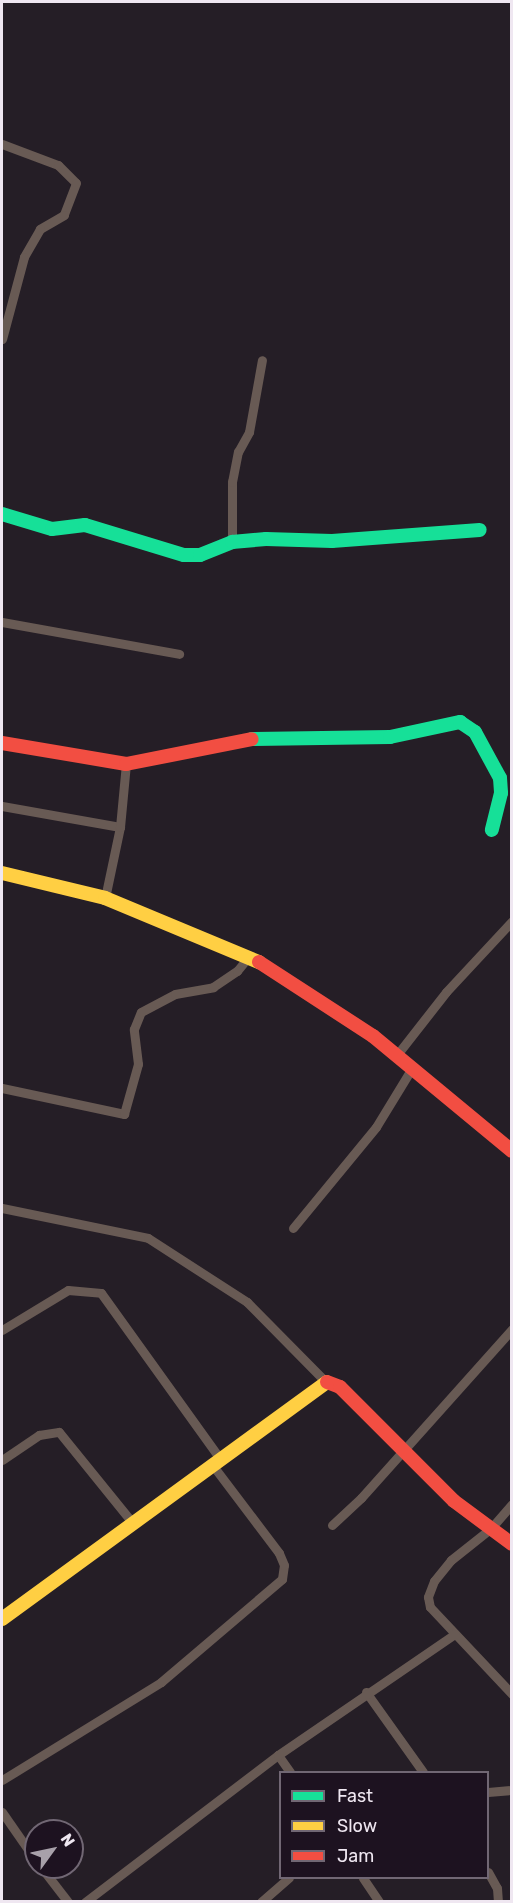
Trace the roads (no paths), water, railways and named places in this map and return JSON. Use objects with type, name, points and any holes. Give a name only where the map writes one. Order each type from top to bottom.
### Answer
[{"type":"street","points":[[2,144],[58,165],[76,183],[64,215],[40,229],[24,257],[2,339]]},
{"type":"street","points":[[232,542],[232,482],[238,452],[249,432],[262,360]]},
{"type":"street","points":[[2,514],[52,529],[85,525],[184,555],[200,555],[232,542],[332,541],[480,530]]},
{"type":"street","points":[[2,622],[179,654]]},
{"type":"street","points":[[2,743],[126,764],[253,739],[390,737],[460,722],[475,732],[494,760],[500,778],[501,793],[492,830]]},
{"type":"street","points":[[105,898],[120,827],[126,764]]},
{"type":"street","points":[[2,806],[120,827]]},
{"type":"street","points":[[2,873],[105,898],[249,956],[354,1023],[512,1150]]},
{"type":"street","points":[[396,1056],[446,992],[512,921]]},
{"type":"street","points":[[2,1088],[124,1114],[138,1064],[134,1029],[141,1012],[175,993],[203,990],[222,982],[249,956]]},
{"type":"street","points":[[293,1228],[376,1127],[412,1068]]},
{"type":"street","points":[[2,1208],[148,1238],[247,1302],[326,1382],[340,1387],[404,1448],[454,1501],[512,1544]]},
{"type":"street","points":[[2,1330],[68,1290],[101,1293],[279,1553],[284,1565],[282,1579],[161,1682],[2,1780]]},
{"type":"street","points":[[332,1525],[512,1329]]},
{"type":"street","points":[[2,1619],[53,1584],[131,1521],[326,1382]]},
{"type":"street","points":[[2,1460],[39,1435],[59,1431],[131,1521]]},
{"type":"street","points":[[512,1504],[490,1529],[451,1560],[434,1581],[428,1597],[430,1607],[512,1694]]},
{"type":"street","points":[[85,1902],[278,1755],[366,1692],[455,1634]]},
{"type":"street","points":[[366,1692],[422,1771]]},
{"type":"street","points":[[278,1755],[289,1771]]},
{"type":"street","points":[[489,1792],[512,1790]]},
{"type":"street","points":[[2,1812],[24,1844]]},
{"type":"street","points":[[489,1874],[497,1888],[498,1902]]},
{"type":"street","points":[[50,1879],[68,1902]]},
{"type":"street","points":[[261,1902],[288,1879]]},
{"type":"street","points":[[364,1879],[379,1902]]}]
